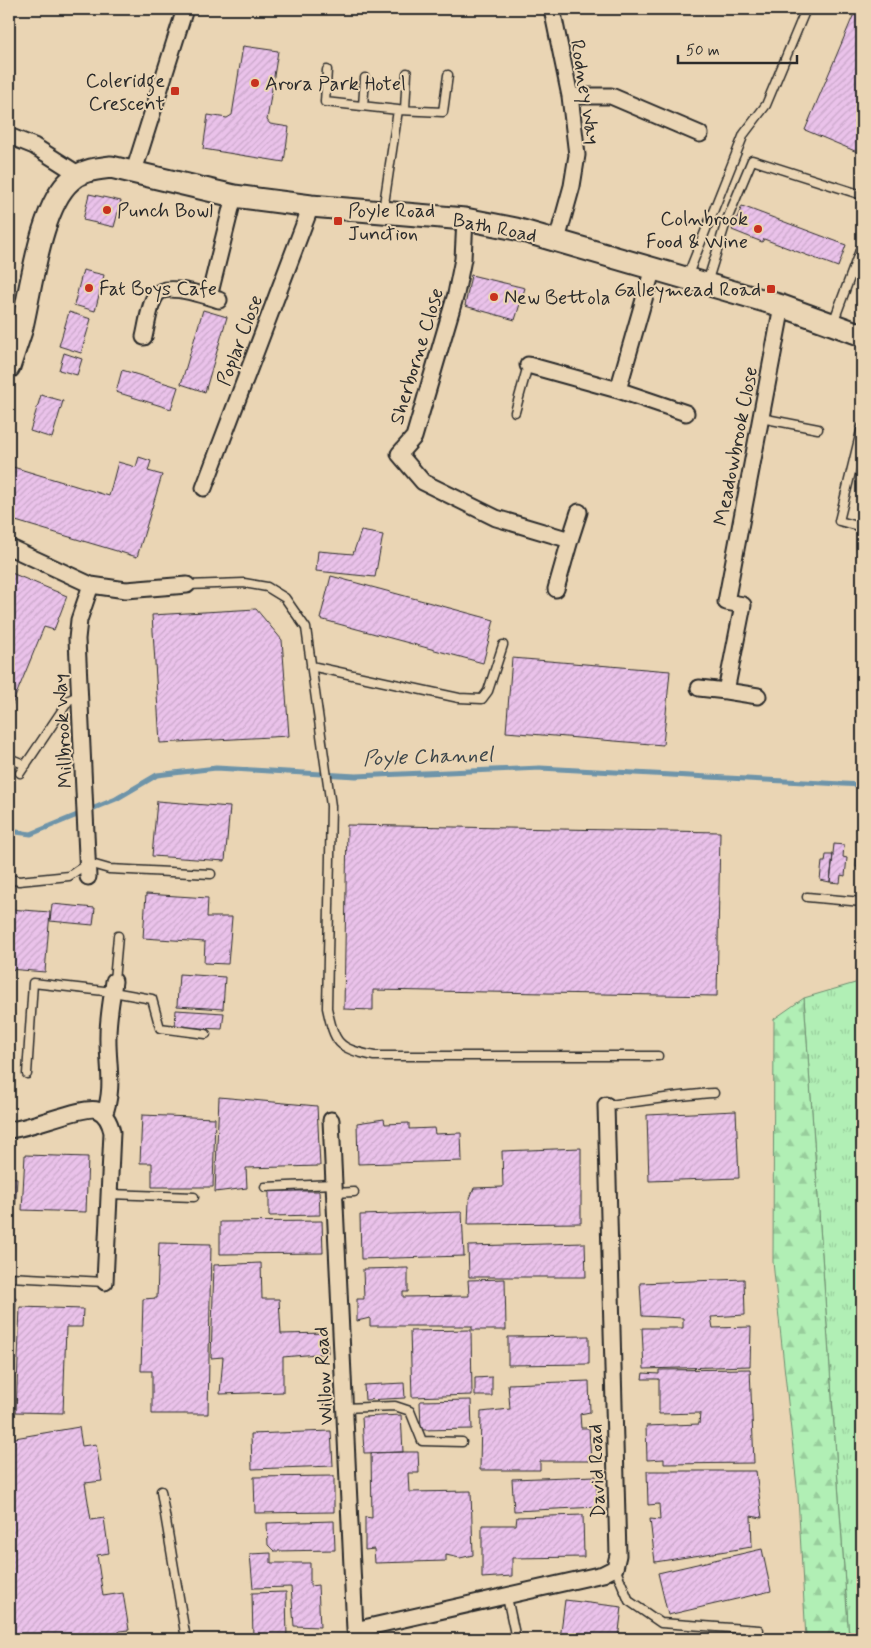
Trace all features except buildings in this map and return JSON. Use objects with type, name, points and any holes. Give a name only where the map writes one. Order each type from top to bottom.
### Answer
[{"type":"street","points":[[134,171],[185,9]]},
{"type":"street","name":"Rodney Way","points":[[552,9],[570,96],[577,155],[572,186],[557,240]]},
{"type":"street","points":[[570,96],[611,96],[700,134]]},
{"type":"street","points":[[9,136],[34,146],[78,174],[69,181],[54,202],[44,229],[20,332],[9,367]]},
{"type":"street","name":"Bath Road","points":[[78,174],[94,169],[111,167],[234,196],[311,206],[465,219],[557,240],[653,268],[782,306],[862,335]]},
{"type":"street","points":[[144,336],[156,296],[162,291],[172,289],[214,298],[234,196]]},
{"type":"street","name":"Poplar Close","points":[[204,488],[311,206]]},
{"type":"street","name":"Sherborne Close","points":[[465,219],[463,259],[456,294],[414,436],[399,454],[423,482],[496,518],[570,540]]},
{"type":"street","points":[[618,390],[653,268]]},
{"type":"street","name":"Meadowbrook Close","points":[[726,691],[744,605],[726,602],[721,591],[761,418],[782,306]]},
{"type":"street","points":[[528,365],[618,390],[686,413]]},
{"type":"street","points":[[556,589],[579,512]]},
{"type":"street","points":[[9,547],[91,585],[126,590],[187,585]]},
{"type":"street","name":"Millbrook Way","points":[[88,870],[77,639],[79,620],[91,585]]},
{"type":"street","points":[[699,688],[758,696]]},
{"type":"street","points":[[104,1115],[109,1103],[112,1075],[108,1033],[114,986]]},
{"type":"street","name":"David Road","points":[[606,1105],[618,1555],[614,1568]]},
{"type":"street","points":[[9,1130],[44,1123],[89,1109],[97,1110],[109,1121],[112,1132],[105,1282]]},
{"type":"street","name":"Willow Road","points":[[331,1120],[352,1635]]},
{"type":"street","points":[[352,1635],[603,1574],[614,1568]]},
{"type":"lane","points":[[696,282],[744,134],[766,105],[806,9]]},
{"type":"lane","points":[[327,70],[325,102],[443,112],[448,75]]},
{"type":"lane","points":[[383,213],[407,73]]},
{"type":"lane","points":[[363,106],[365,78]]},
{"type":"lane","points":[[696,282],[726,222],[752,160],[862,195]]},
{"type":"lane","points":[[833,325],[862,245]]},
{"type":"lane","points":[[515,412],[528,365]]},
{"type":"lane","points":[[761,418],[818,429]]},
{"type":"lane","points":[[862,429],[839,521],[862,527]]},
{"type":"lane","points":[[187,585],[244,583],[267,587],[285,598],[306,628],[331,806],[327,1008],[333,1036],[348,1051],[374,1056],[658,1056]]},
{"type":"lane","points":[[312,666],[459,698],[482,699],[488,692],[503,645]]},
{"type":"lane","points":[[20,774],[69,700],[80,695]]},
{"type":"lane","points":[[9,758],[26,765]]},
{"type":"lane","points":[[9,879],[19,881],[69,876],[88,870],[109,869],[211,874]]},
{"type":"lane","points":[[807,898],[862,902]]},
{"type":"lane","points":[[114,986],[118,936]]},
{"type":"lane","points":[[27,1074],[33,984],[114,986],[152,999],[160,1028],[206,1034]]},
{"type":"lane","points":[[606,1105],[647,1101],[673,1095],[714,1093]]},
{"type":"lane","points":[[265,1187],[334,1189],[354,1192]]},
{"type":"lane","points":[[109,1194],[194,1197]]},
{"type":"lane","points":[[9,1277],[105,1282]]},
{"type":"lane","points":[[344,1408],[395,1406],[410,1411],[422,1441],[462,1442]]},
{"type":"lane","points":[[161,1491],[186,1639]]},
{"type":"lane","points":[[614,1568],[629,1601],[661,1624],[759,1630]]},
{"type":"lane","points":[[507,1597],[516,1639]]},
{"type":"green space","points":[[862,981],[862,1639],[849,1639],[804,998]]},
{"type":"green space","points":[[804,998],[849,1639],[806,1639],[798,1496],[773,1262],[774,1019]]},
{"type":"waterway","name":"Poyle Channel","points":[[9,831],[31,834],[116,799],[157,775],[216,768],[356,776],[540,768],[862,785]]},
{"type":"place","name":"Arora Park Hotel","points":[[255,83]]},
{"type":"place","name":"Coleridge Crescent","points":[[175,91]]},
{"type":"place","name":"Punch Bowl","points":[[107,210]]},
{"type":"place","name":"Poyle Road Junction","points":[[338,221]]},
{"type":"place","name":"Colnbrook Food & Wine","points":[[758,229]]},
{"type":"place","name":"Fat Boys Cafe","points":[[89,288]]},
{"type":"place","name":"Galleymead Road","points":[[771,289]]},
{"type":"place","name":"New Bettola","points":[[494,297]]}]
